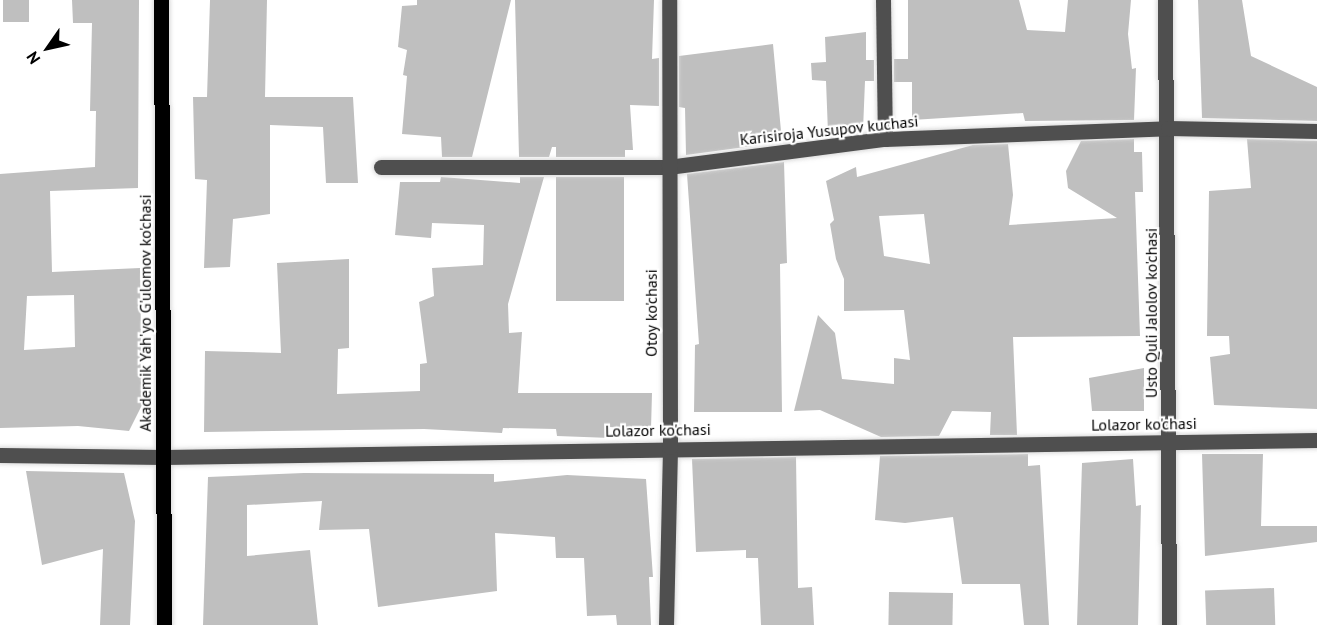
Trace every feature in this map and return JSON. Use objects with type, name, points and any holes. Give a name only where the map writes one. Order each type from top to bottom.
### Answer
[{"type":"main road","name":"Akademik Yah'yo G'ulomov ko'chasi","points":[[161,0],[164,625]]},
{"type":"street","name":"Otoy ko'chasi","points":[[666,625],[670,447],[669,0]]},
{"type":"street","points":[[883,0],[885,139]]},
{"type":"street","name":"Usto Quli Jalolov ko'chasi","points":[[1165,0],[1168,128],[1169,625]]},
{"type":"street","name":"Karisiroja Yusupov kuchasi","points":[[381,167],[668,167],[885,139],[1168,128],[1317,131]]},
{"type":"street","name":"Lolazor ko'chasi","points":[[0,455],[164,457],[670,447],[1317,440]]},
{"type":"building","points":[[3,0],[29,0],[29,22],[3,22]]},
{"type":"building","points":[[72,0],[139,0],[138,188],[50,191],[52,272],[140,268],[142,405],[129,431],[78,426],[0,428],[0,174],[95,167],[96,111],[90,111],[92,23],[73,23]],"holes":[[[74,295],[75,347],[24,350],[27,296]]]},
{"type":"building","points":[[210,0],[267,0],[265,97],[353,97],[358,183],[326,183],[323,127],[270,125],[270,214],[233,219],[230,267],[204,268],[207,180],[195,179],[193,97],[207,97]]},
{"type":"building","points":[[417,0],[511,0],[472,157],[442,157],[441,137],[402,134],[407,76],[403,75],[407,50],[398,47],[402,6],[417,5]]},
{"type":"building","points":[[515,0],[654,0],[652,59],[659,58],[659,106],[630,105],[633,150],[625,150],[625,157],[556,157],[556,147],[552,147],[549,157],[519,157]]},
{"type":"building","points":[[908,0],[1019,0],[1027,30],[1065,32],[1068,0],[1131,0],[1128,34],[1132,69],[1136,68],[1134,120],[1025,121],[1023,113],[912,120],[912,82],[894,82],[894,59],[908,59]]},
{"type":"building","points":[[1198,0],[1242,0],[1251,56],[1317,87],[1317,121],[1202,118]]},
{"type":"building","points":[[866,32],[866,60],[874,60],[874,81],[865,81],[863,130],[828,133],[826,81],[812,80],[811,63],[826,62],[825,37]]},
{"type":"building","points":[[773,44],[782,142],[686,155],[685,108],[679,107],[679,56]]},
{"type":"building","points":[[1134,139],[1134,152],[1142,152],[1143,192],[1135,192],[1140,336],[1013,337],[1017,435],[990,435],[991,412],[952,411],[939,436],[881,437],[820,410],[794,411],[818,315],[835,333],[842,379],[894,384],[894,358],[910,360],[904,310],[844,311],[844,279],[836,259],[830,224],[834,220],[826,181],[856,167],[857,177],[973,145],[1008,144],[1013,195],[1009,225],[1117,218],[1068,188],[1066,171],[1081,141]],"holes":[[[924,214],[930,264],[884,256],[879,216]]]},
{"type":"building","points":[[1247,139],[1317,141],[1317,409],[1214,405],[1210,357],[1230,354],[1229,336],[1207,336],[1209,191],[1251,188]]},
{"type":"building","points":[[784,162],[787,263],[780,264],[782,412],[694,412],[695,345],[699,344],[687,174]]},
{"type":"building","points":[[441,177],[520,183],[520,177],[544,177],[508,304],[509,333],[522,332],[518,393],[652,393],[651,429],[609,427],[611,438],[557,436],[556,429],[503,428],[502,433],[424,429],[204,432],[205,351],[281,353],[277,263],[349,259],[349,348],[338,349],[337,394],[420,391],[420,364],[427,363],[419,302],[434,296],[432,268],[483,265],[484,225],[432,223],[431,238],[395,235],[400,182],[440,182]]},
{"type":"building","points":[[556,177],[624,177],[624,301],[556,301]]},
{"type":"building","points":[[1144,368],[1144,411],[1092,411],[1089,378]]},
{"type":"building","points":[[1028,454],[1028,466],[1040,465],[1049,625],[1024,625],[1020,584],[962,584],[953,517],[905,523],[875,520],[880,456]]},
{"type":"building","points":[[1202,454],[1263,454],[1261,526],[1317,526],[1317,542],[1205,556]]},
{"type":"building","points":[[796,457],[798,588],[812,587],[814,625],[761,625],[758,558],[746,558],[746,550],[696,552],[692,459]]},
{"type":"building","points":[[1133,459],[1136,506],[1141,505],[1138,625],[1077,625],[1082,463]]},
{"type":"building","points":[[26,471],[124,473],[135,521],[130,625],[100,625],[103,549],[42,565]]},
{"type":"building","points":[[304,473],[494,474],[494,482],[567,475],[646,479],[653,577],[649,577],[651,625],[617,625],[616,615],[587,616],[584,558],[556,558],[555,537],[495,533],[497,591],[378,607],[369,529],[319,530],[322,501],[247,505],[247,556],[310,550],[318,625],[203,625],[208,477]]},
{"type":"building","points":[[1274,588],[1275,625],[1206,625],[1205,590]]},
{"type":"building","points":[[889,592],[953,593],[952,625],[888,625]]}]
